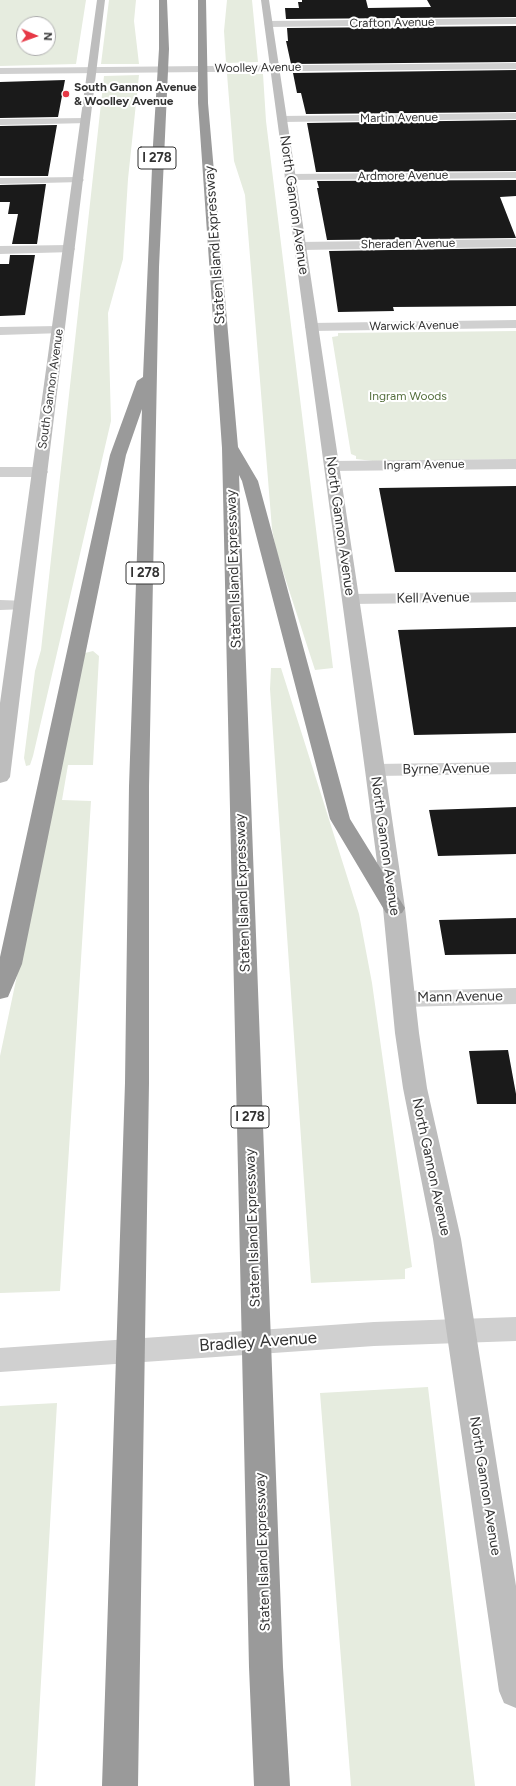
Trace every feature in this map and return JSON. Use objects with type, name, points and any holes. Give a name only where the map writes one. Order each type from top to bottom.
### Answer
[{"type":"highway","name":"I 278","points":[[120,1786],[137,1083],[139,786],[157,173],[164,49],[163,0]]},
{"type":"highway","name":"Staten Island Expressway","points":[[202,0],[204,103],[230,448],[266,1659],[272,1786]]},
{"type":"highway","points":[[0,990],[12,956],[118,455],[151,361]]},
{"type":"highway","points":[[230,448],[250,481],[258,516],[340,819],[394,908]]},
{"type":"main road","name":"South Gannon Avenue","points":[[0,777],[101,0]]},
{"type":"main road","name":"North Gannon Avenue","points":[[265,0],[375,770],[394,908],[415,1088],[446,1239],[516,1691]]},
{"type":"street","name":"Crafton Avenue","points":[[269,24],[516,21]]},
{"type":"street","name":"Woolley Avenue","points":[[0,71],[516,66]]},
{"type":"street","name":"Martin Avenue","points":[[282,119],[516,116]]},
{"type":"street","points":[[0,122],[86,121]]},
{"type":"street","name":"Ardmore Avenue","points":[[290,177],[516,175]]},
{"type":"street","points":[[0,181],[78,180]]},
{"type":"street","name":"Sheraden Avenue","points":[[300,246],[516,243]]},
{"type":"street","points":[[0,250],[69,249]]},
{"type":"street","name":"Warwick Avenue","points":[[312,327],[516,324]]},
{"type":"street","points":[[0,331],[58,330]]},
{"type":"street","name":"Ingram Avenue","points":[[332,466],[516,464]]},
{"type":"street","points":[[0,472],[40,472]]},
{"type":"street","name":"Kell Avenue","points":[[351,599],[516,597]]},
{"type":"street","points":[[0,605],[22,605]]},
{"type":"street","name":"Byrne Avenue","points":[[375,770],[516,768]]},
{"type":"street","name":"Mann Avenue","points":[[404,999],[516,996]]},
{"type":"street","name":"Bradley Avenue","points":[[0,1360],[374,1334],[516,1328]]},
{"type":"green space","points":[[0,0],[86,0],[76,64],[0,66]]},
{"type":"green space","points":[[109,0],[136,0],[134,21],[139,64],[101,64]]},
{"type":"green space","points":[[227,0],[252,0],[258,62],[226,63],[224,31]]},
{"type":"green space","points":[[227,74],[263,74],[266,121],[333,668],[315,670],[276,550],[272,529],[245,195],[234,161]]},
{"type":"green space","points":[[139,75],[128,179],[123,259],[108,313],[111,421],[33,756],[30,765],[26,766],[24,758],[35,671],[41,650],[104,76]]},
{"type":"green space","name":"Ingram Woods","points":[[516,331],[516,459],[373,461],[356,459],[356,456],[351,454],[332,337],[338,336],[338,333]]},
{"type":"green space","points":[[93,651],[99,656],[93,765],[68,765],[62,800],[91,801],[60,1291],[0,1293],[0,1056],[85,653]]},
{"type":"green space","points":[[271,668],[281,668],[359,914],[372,983],[412,1267],[405,1269],[405,1279],[311,1283],[270,689]]},
{"type":"green space","points":[[428,1387],[475,1786],[351,1786],[320,1393]]},
{"type":"green space","points":[[57,1403],[35,1786],[0,1786],[0,1406]]},
{"type":"building","points":[[302,0],[366,0],[368,8],[431,7],[427,0],[516,0],[516,17],[286,19],[285,8],[299,8],[298,2],[302,2]]},
{"type":"building","points":[[516,26],[516,62],[291,64],[286,41],[288,41],[287,28]]},
{"type":"building","points":[[516,70],[516,112],[306,114],[301,93],[297,93],[293,73]]},
{"type":"building","points":[[65,80],[58,117],[0,118],[0,82]]},
{"type":"building","points":[[516,120],[516,171],[316,172],[307,123]]},
{"type":"building","points":[[57,125],[48,176],[0,176],[0,126]]},
{"type":"building","points":[[516,180],[516,196],[500,197],[516,238],[327,240],[317,188],[319,188],[317,181]]},
{"type":"building","points":[[46,184],[37,244],[12,244],[18,214],[8,214],[10,202],[0,202],[0,185]]},
{"type":"building","points":[[516,248],[516,306],[393,307],[394,311],[338,312],[329,251]]},
{"type":"building","points":[[10,255],[35,255],[25,315],[0,316],[0,264],[9,264]]},
{"type":"building","points":[[516,486],[516,572],[395,572],[379,488]]},
{"type":"building","points":[[516,627],[516,733],[414,735],[398,630]]},
{"type":"building","points":[[516,807],[516,854],[438,856],[429,810]]},
{"type":"building","points":[[516,918],[516,954],[445,955],[439,920]]},
{"type":"building","points":[[508,1050],[516,1094],[516,1104],[477,1104],[469,1051]]},
{"type":"place","name":"South Gannon Avenue & Woolley Avenue","points":[[66,94]]}]
